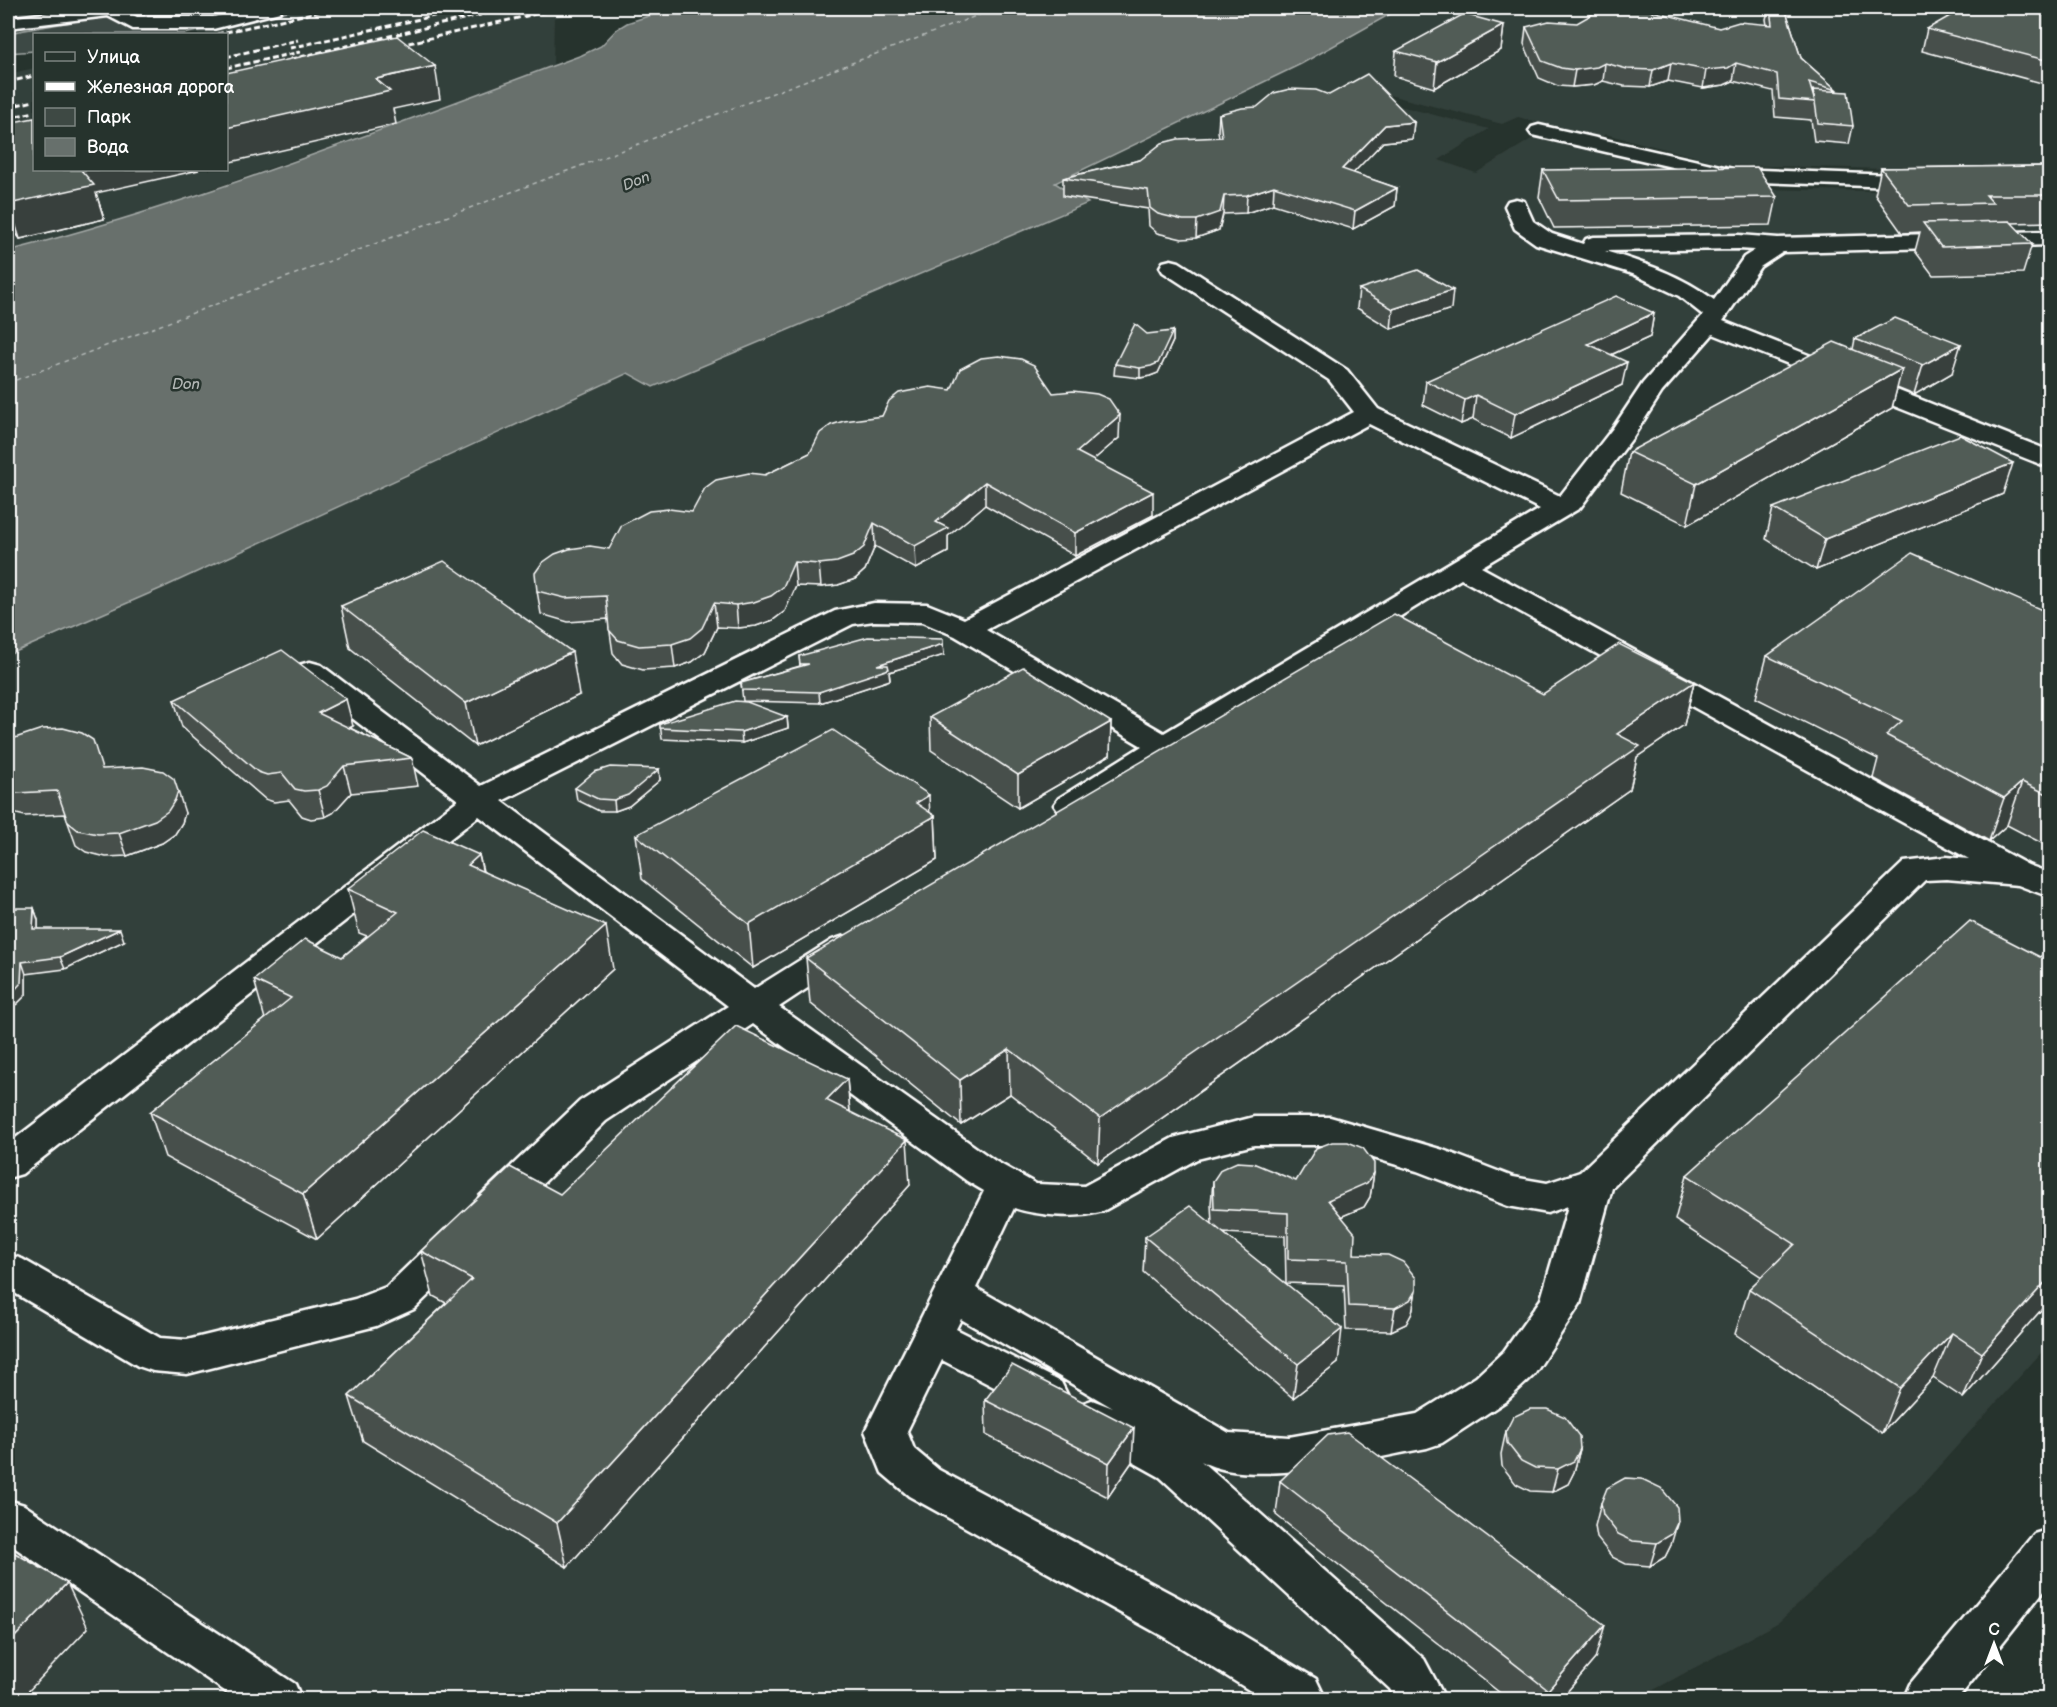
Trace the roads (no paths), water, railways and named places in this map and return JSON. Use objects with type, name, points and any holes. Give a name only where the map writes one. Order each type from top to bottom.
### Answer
[{"type":"street","points":[[8,23],[120,9],[134,23],[213,23],[273,8]]},
{"type":"street","points":[[1539,131],[1733,175],[1937,183]]},
{"type":"street","points":[[1516,206],[1523,224],[1544,238],[1641,269],[1678,286],[1713,319],[2049,460]]},
{"type":"street","points":[[1581,249],[1592,244],[1739,242],[1778,245],[2049,238]]},
{"type":"street","points":[[1043,822],[1164,746],[1570,502],[1624,432],[1652,388],[1713,319],[1752,262],[1778,245]]},
{"type":"street","points":[[1171,267],[1338,375],[1369,414],[1560,508]]},
{"type":"street","points":[[965,630],[1369,414]]},
{"type":"street","points":[[1460,567],[2036,881]]},
{"type":"street","points":[[8,1164],[479,801],[845,617],[874,612],[927,613],[965,630],[1164,746]]},
{"type":"street","points":[[299,663],[751,1006],[981,1171],[1029,1198],[1089,1201],[1186,1148],[1254,1131],[1330,1131],[1429,1160],[1508,1191],[1548,1198],[1594,1182],[1916,870],[1946,868],[2036,881]]},
{"type":"street","points":[[8,1270],[153,1354],[187,1357],[363,1314],[400,1298],[593,1111],[751,1006],[872,930]]},
{"type":"street","points":[[953,1294],[1222,1451],[1289,1455],[1427,1430],[1491,1389],[1519,1363],[1560,1304],[1594,1182]]},
{"type":"street","points":[[1006,1185],[886,1431],[897,1460],[924,1484],[1180,1622],[1299,1695],[1302,1700]]},
{"type":"street","points":[[933,1336],[1144,1444],[1175,1464],[1407,1674],[1422,1700]]},
{"type":"street","points":[[8,1519],[278,1700]]},
{"type":"street","points":[[1927,1700],[2049,1548]]},
{"type":"water","name":"Don","points":[[673,8],[1401,8],[1301,64],[1055,183],[1088,203],[653,387],[628,373],[162,588],[8,655],[8,251],[154,209],[369,135],[582,55],[601,46],[617,29],[627,23]]},
{"type":"railway","points":[[222,33],[335,8]]},
{"type":"railway","points":[[290,48],[469,8]]},
{"type":"railway","points":[[291,59],[510,8]]},
{"type":"railway","points":[[391,47],[562,8]]},
{"type":"railway","points":[[228,57],[298,40]]},
{"type":"railway","points":[[228,68],[300,52]]},
{"type":"railway","points":[[8,82],[33,76]]},
{"type":"railway","points":[[8,107],[33,101]]},
{"type":"railway","points":[[8,118],[33,112]]}]
